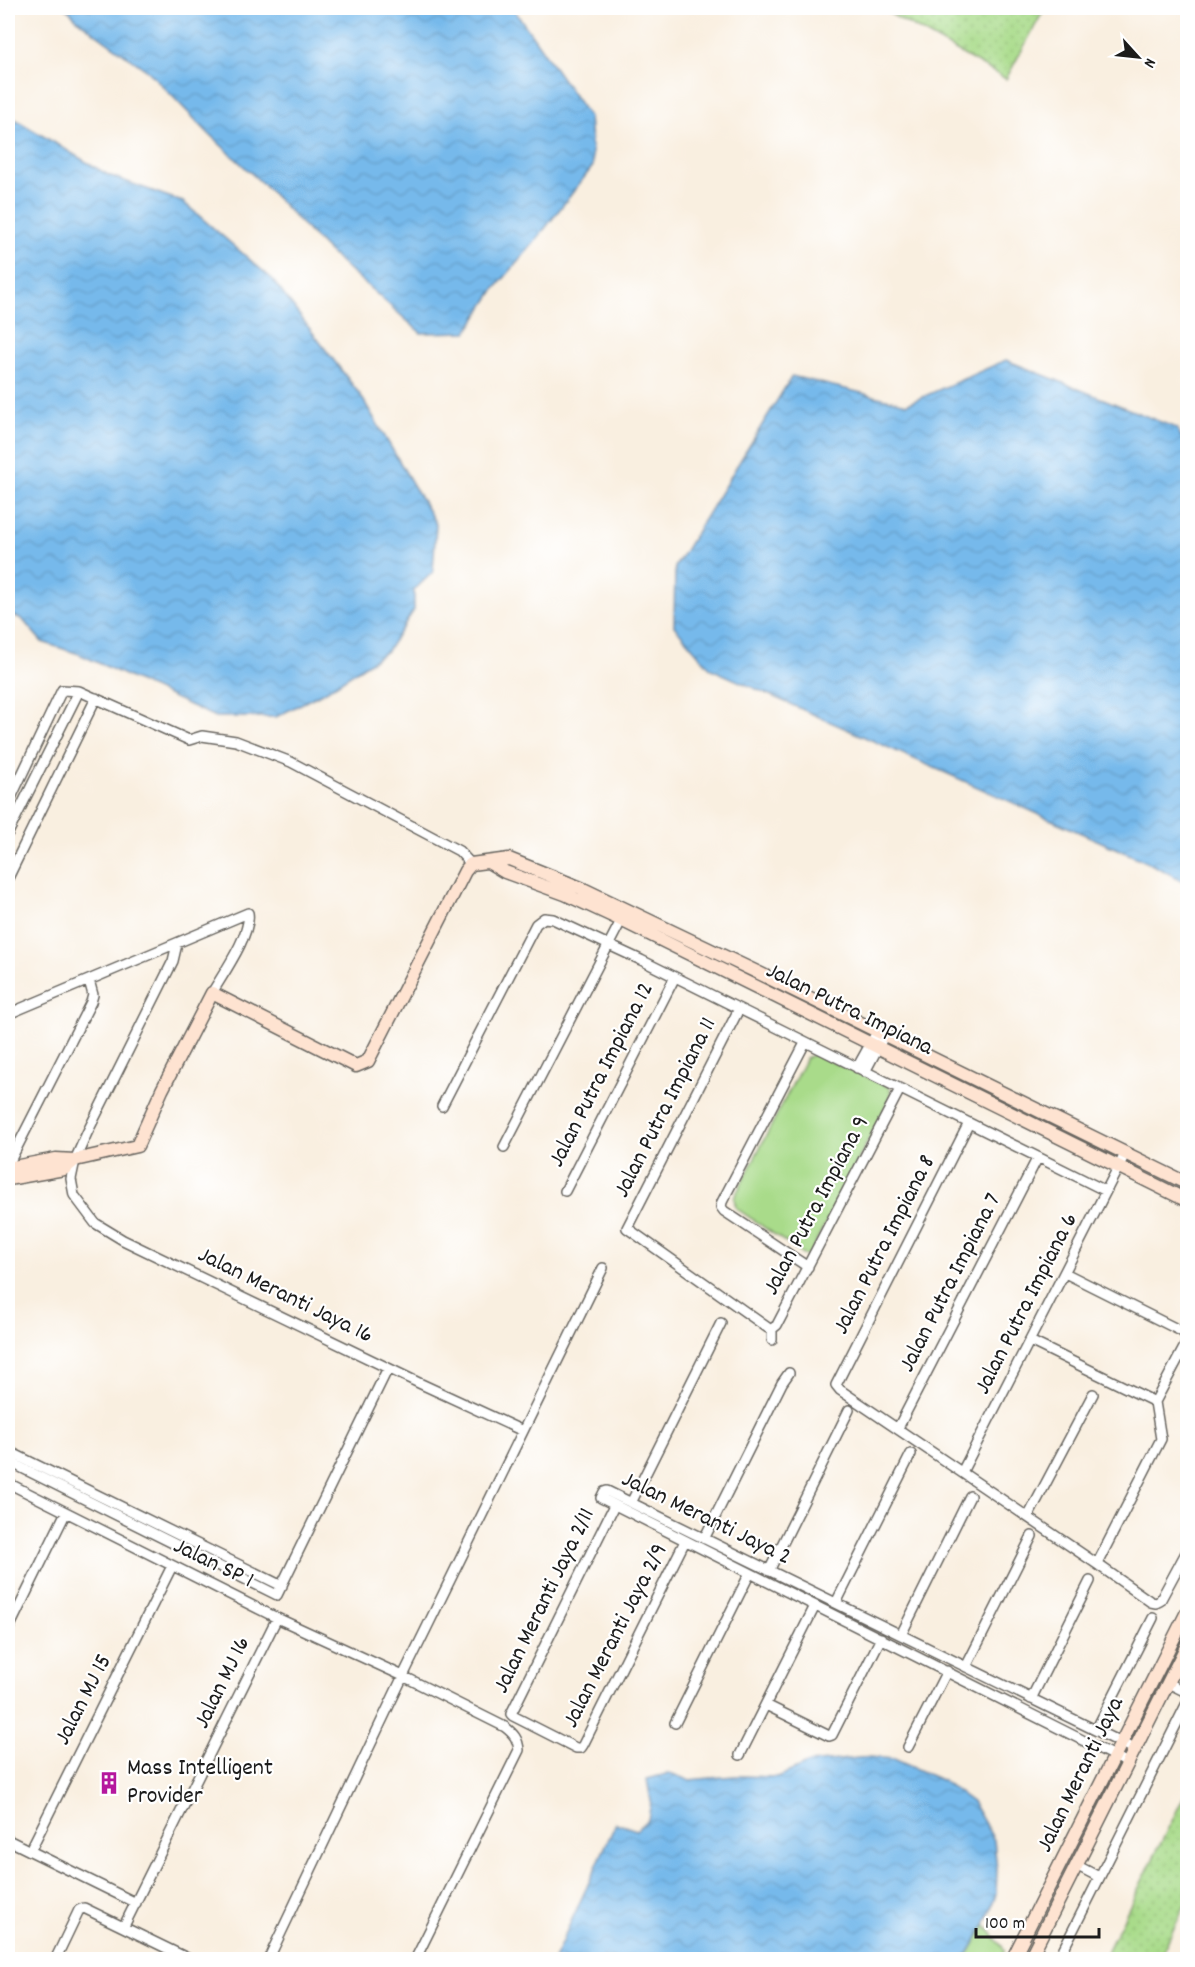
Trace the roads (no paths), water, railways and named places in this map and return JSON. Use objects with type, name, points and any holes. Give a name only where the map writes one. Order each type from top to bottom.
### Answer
[{"type":"street","points":[[8,804],[62,690],[79,691],[189,740],[202,736],[236,741],[291,762],[459,851],[471,864]]},
{"type":"street","points":[[8,833],[79,691]]},
{"type":"street","points":[[8,878],[96,698]]},
{"type":"street","name":"Jalan Putra Impiana","points":[[490,863],[509,859],[581,888],[624,915],[874,1046],[1188,1201]]},
{"type":"street","points":[[212,993],[356,1066],[363,1064],[368,1061],[465,871],[471,864],[490,863]]},
{"type":"street","name":"Jalan Putra Impiana","points":[[490,863],[505,872],[624,915],[761,974],[1188,1184]]},
{"type":"street","points":[[8,1014],[248,913],[248,922],[241,941],[162,1090],[137,1146],[75,1160],[56,1160],[8,1167]]},
{"type":"street","points":[[504,1147],[624,915]]},
{"type":"street","points":[[442,1106],[536,924],[544,918],[553,919],[675,977],[1106,1191]]},
{"type":"street","name":"Jalan Meranti Jaya 16","points":[[177,944],[173,961],[75,1160],[70,1179],[74,1195],[95,1223],[123,1240],[523,1431]]},
{"type":"street","name":"Jalan Putra Impiana 12","points":[[565,1191],[675,977]]},
{"type":"street","points":[[8,1167],[91,1002],[93,995],[89,980]]},
{"type":"street","name":"Jalan Putra Impiana 11","points":[[739,1009],[627,1228],[772,1329]]},
{"type":"street","points":[[861,1070],[880,1034]]},
{"type":"street","points":[[806,1043],[721,1207],[808,1267]]},
{"type":"street","name":"Jalan Putra Impiana 9","points":[[772,1340],[772,1329],[777,1325],[808,1267],[900,1089]]},
{"type":"street","name":"Jalan Putra Impiana 8","points":[[898,1428],[840,1390],[836,1384],[969,1123]]},
{"type":"street","name":"Jalan Putra Impiana 6","points":[[963,1472],[1125,1154]]},
{"type":"street","name":"Jalan Putra Impiana 7","points":[[898,1428],[1038,1156]]},
{"type":"street","points":[[8,1179],[64,1169],[75,1160]]},
{"type":"street","points":[[268,1959],[403,1676],[603,1268]]},
{"type":"street","points":[[1065,1273],[1187,1336],[1187,1342],[1155,1402],[1161,1439],[1097,1564]]},
{"type":"street","points":[[631,1503],[721,1323]]},
{"type":"street","points":[[1030,1341],[1155,1402]]},
{"type":"street","points":[[280,1590],[388,1368]]},
{"type":"street","points":[[704,1539],[789,1373]]},
{"type":"street","points":[[1028,1517],[1093,1394]]},
{"type":"street","points":[[769,1571],[849,1410]]},
{"type":"street","points":[[898,1428],[1151,1602],[1160,1601],[1188,1550]]},
{"type":"street","points":[[8,1451],[280,1590]]},
{"type":"street","points":[[836,1603],[911,1454]]},
{"type":"street","points":[[8,1461],[280,1590]]},
{"type":"street","name":"Jalan SP 1","points":[[8,1483],[172,1566],[506,1727],[519,1742],[519,1750],[415,1959]]},
{"type":"street","name":"Jalan Meranti Jaya 2","points":[[1128,1763],[602,1501],[601,1498],[607,1491],[1134,1749]]},
{"type":"street","points":[[901,1635],[970,1496]]},
{"type":"street","name":"Jalan Meranti Jaya 2/11","points":[[581,1748],[576,1748],[511,1714],[614,1506]]},
{"type":"street","points":[[8,1630],[66,1512]]},
{"type":"street","points":[[966,1667],[1032,1536]]},
{"type":"street","name":"Jalan Meranti Jaya 2/9","points":[[581,1748],[685,1541]]},
{"type":"street","name":"Jalan MJ 15","points":[[30,1851],[172,1566]]},
{"type":"street","points":[[675,1723],[750,1574]]},
{"type":"street","points":[[1031,1699],[1090,1581]]},
{"type":"street","points":[[798,1597],[803,1587]]},
{"type":"street","points":[[740,1755],[815,1606]]},
{"type":"street","name":"Jalan Meranti Jaya","points":[[1012,1959],[1188,1610]]},
{"type":"street","name":"Jalan MJ 16","points":[[124,1926],[277,1617]]},
{"type":"street","points":[[1096,1730],[1153,1618]]},
{"type":"street","points":[[766,1705],[829,1736],[832,1735],[881,1638]]},
{"type":"street","name":"Jalan Meranti Jaya","points":[[1029,1959],[1188,1643]]},
{"type":"street","points":[[926,1661],[932,1650]]},
{"type":"street","points":[[908,1747],[947,1671]]},
{"type":"street","points":[[1168,1683],[1188,1693]]},
{"type":"street","points":[[1058,1959],[1188,1701]]},
{"type":"street","points":[[1051,1724],[1058,1712]]},
{"type":"street","points":[[8,1840],[136,1903]]},
{"type":"street","points":[[1076,1865],[1099,1877]]},
{"type":"street","points":[[55,1959],[79,1911],[84,1908],[191,1959]]},
{"type":"street","points":[[166,1959],[171,1950]]},
{"type":"water","points":[[66,8],[513,8],[589,117],[593,166],[494,290],[467,332],[421,333],[327,250],[149,72],[80,22]]},
{"type":"water","points":[[8,115],[108,175],[183,202],[271,278],[361,396],[436,524],[433,572],[414,590],[414,610],[387,651],[326,691],[276,717],[215,717],[79,654],[42,642],[22,619],[8,614]]},
{"type":"water","points":[[1006,360],[1176,428],[1187,446],[1187,883],[1149,863],[711,669],[674,626],[675,567],[792,376],[907,404]]},
{"type":"water","points":[[869,1757],[894,1759],[943,1781],[973,1803],[994,1840],[997,1870],[996,1894],[985,1925],[965,1959],[554,1959],[616,1823],[636,1830],[648,1820],[651,1801],[647,1779],[670,1773],[688,1780],[735,1776],[778,1777],[809,1763]]},
{"type":"place","name":"Mass Intelligent Provider","points":[[109,1783]]}]
